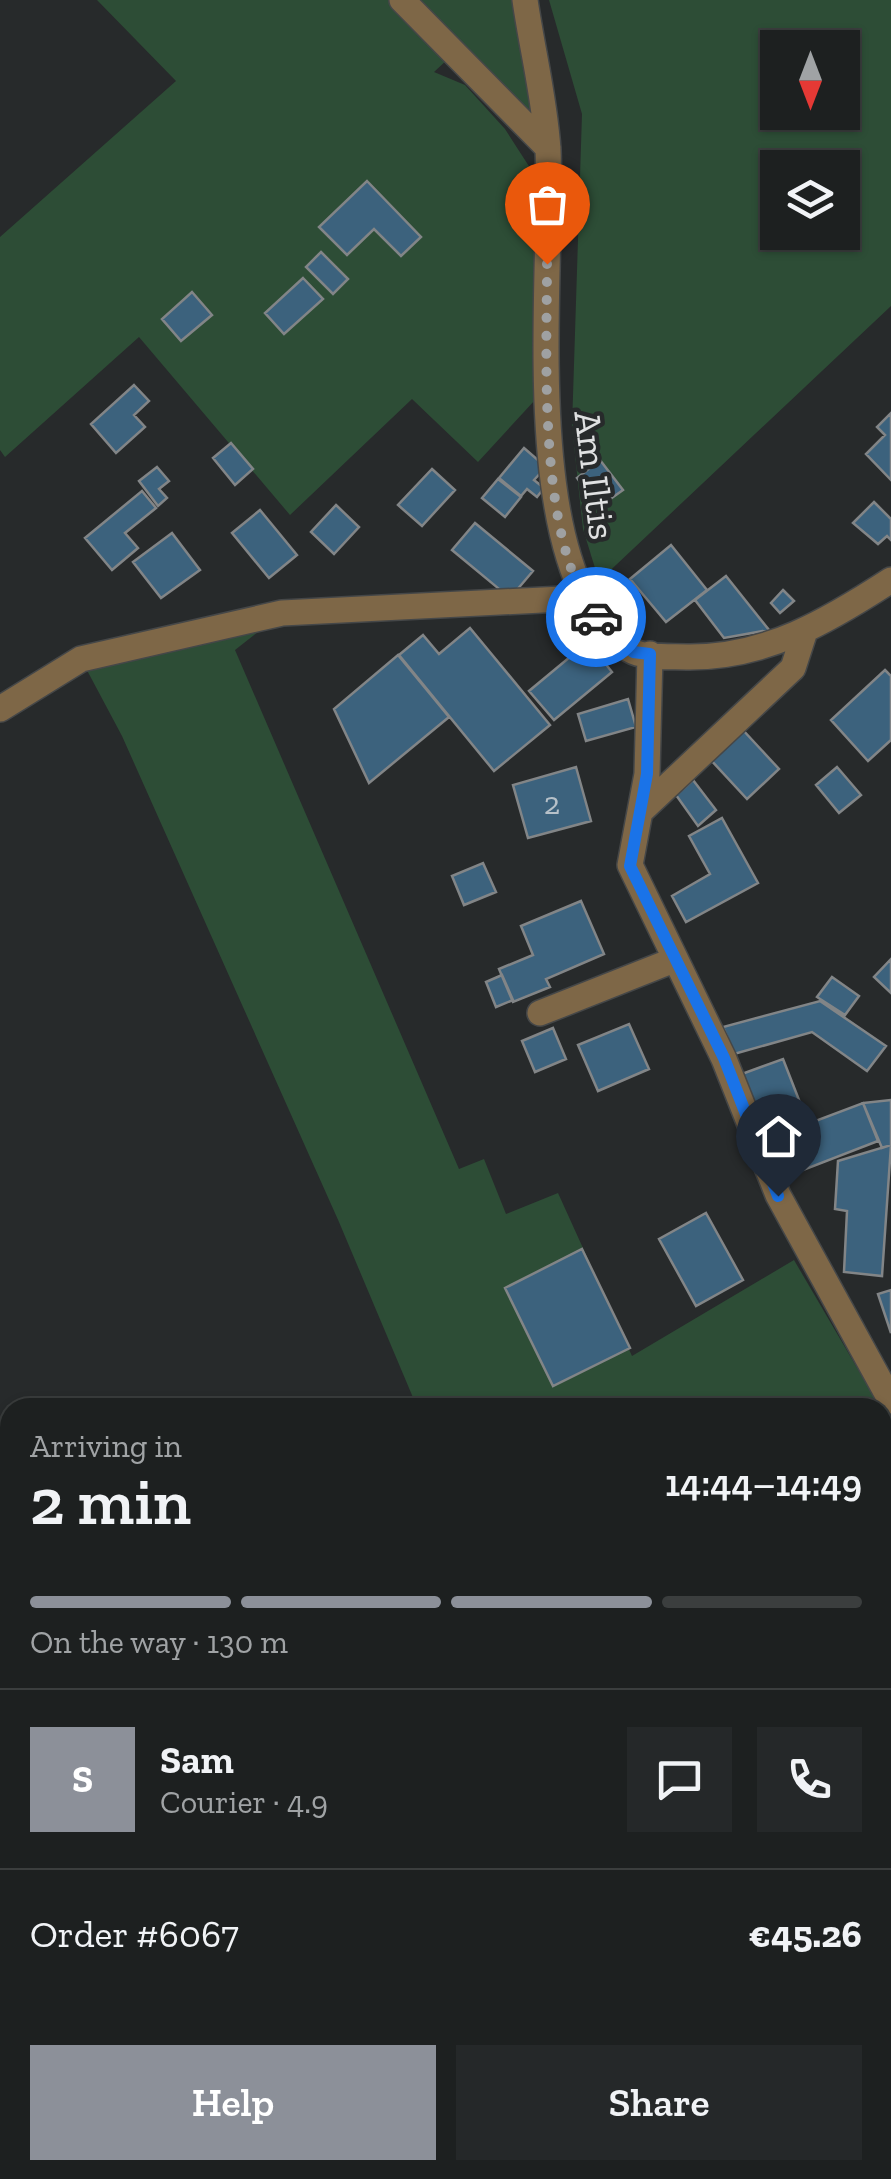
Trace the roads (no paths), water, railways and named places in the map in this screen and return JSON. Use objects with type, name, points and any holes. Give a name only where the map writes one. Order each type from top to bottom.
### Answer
[{"type":"street","points":[[402,0],[548,148]]},
{"type":"street","name":"Am Iltis","points":[[525,0],[548,148],[547,414],[559,512],[571,572],[582,598]]},
{"type":"street","points":[[0,708],[80,659],[282,613],[582,598],[633,652],[728,657],[805,631],[891,580]]},
{"type":"street","points":[[640,812],[792,668],[805,631]]},
{"type":"street","points":[[650,654],[647,774],[630,866],[724,1058],[778,1196],[889,1398]]},
{"type":"street","points":[[540,1013],[674,960]]}]
